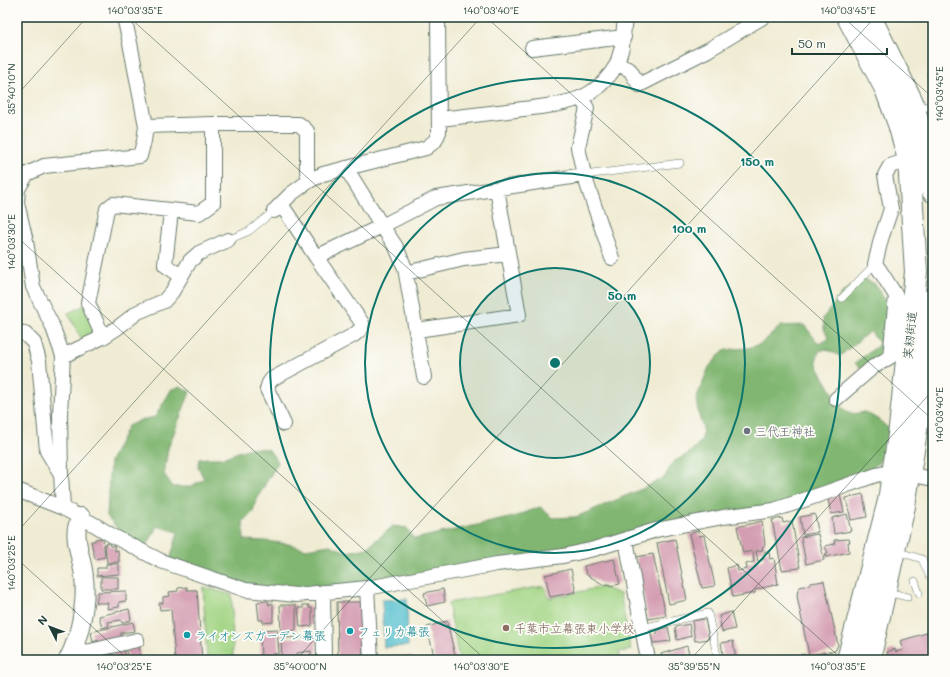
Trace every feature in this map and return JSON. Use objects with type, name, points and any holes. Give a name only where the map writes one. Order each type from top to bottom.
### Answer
[{"type":"main road","name":"実籾街道","points":[[848,17],[886,89],[899,124],[918,156],[933,191]]},
{"type":"main road","name":"実籾街道","points":[[869,660],[904,506],[900,428],[916,272],[918,156],[912,102],[870,17]]},
{"type":"main road","name":"実籾街道","points":[[848,660],[889,501],[902,473],[923,387],[933,299]]},
{"type":"street","points":[[63,508],[60,414],[63,356],[52,325],[33,287],[18,203],[18,189],[27,174],[44,166],[140,156],[146,126],[124,17]]},
{"type":"street","points":[[284,424],[267,389],[268,383],[272,379],[354,335],[361,329],[362,323],[316,257],[277,207],[291,194],[309,181],[323,174],[426,148],[433,144],[437,138],[440,119],[438,17]]},
{"type":"street","points":[[440,119],[542,107],[580,98],[589,94],[602,83],[617,64],[624,37],[625,17]]},
{"type":"street","points":[[617,64],[630,70],[639,85],[708,50],[763,17]]},
{"type":"street","points":[[532,48],[624,37]]},
{"type":"street","points":[[580,98],[587,108],[578,147],[584,175],[612,258]]},
{"type":"street","points":[[103,337],[88,303],[107,209],[113,204],[199,213],[213,203],[213,124]]},
{"type":"street","points":[[146,126],[299,124],[307,130],[307,170],[309,181]]},
{"type":"street","points":[[836,399],[873,367],[890,357],[896,296],[879,269],[874,264],[891,209],[885,175],[890,166],[918,156]]},
{"type":"street","points":[[346,168],[396,247],[406,273],[424,377]]},
{"type":"street","points":[[316,257],[382,226],[436,198],[584,175]]},
{"type":"street","points":[[417,330],[519,315],[497,189]]},
{"type":"street","points":[[171,211],[165,265],[181,276]]},
{"type":"street","points":[[63,356],[103,337],[138,312],[164,301],[172,292],[190,261],[199,253],[228,240]]},
{"type":"street","points":[[406,273],[464,259],[508,254]]},
{"type":"street","points":[[17,331],[25,334],[34,343],[39,361],[47,450],[61,474]]},
{"type":"street","points":[[17,490],[63,508],[161,561],[246,590],[296,595],[367,588],[497,564],[563,556],[594,549],[656,530],[722,517],[774,510],[876,475],[902,473],[933,479]]},
{"type":"street","points":[[81,517],[76,533],[85,584],[82,614],[71,654],[137,640]]},
{"type":"street","points":[[626,540],[648,660]]},
{"type":"street","points":[[367,588],[371,660]]},
{"type":"street","points":[[323,592],[324,660]]},
{"type":"lane","points":[[912,102],[933,109]]},
{"type":"lane","points":[[584,175],[680,163]]},
{"type":"lane","points":[[228,240],[249,231],[277,207]]},
{"type":"lane","points":[[842,298],[874,264]]},
{"type":"lane","points":[[894,551],[922,559],[929,575]]},
{"type":"lane","points":[[915,581],[919,593]]},
{"type":"lane","points":[[885,591],[908,597]]},
{"type":"lane","points":[[642,628],[708,613],[718,660]]},
{"type":"green space","points":[[863,278],[875,284],[885,300],[888,309],[883,352],[864,371],[855,363],[880,344],[870,331],[840,356],[826,349],[819,351],[816,361],[834,395],[835,401],[842,408],[855,414],[865,412],[879,420],[889,429],[888,448],[879,462],[871,469],[830,495],[627,542],[266,598],[219,588],[184,574],[175,566],[171,557],[178,532],[157,526],[144,548],[129,542],[107,516],[110,461],[128,426],[141,420],[155,417],[171,390],[180,386],[190,392],[168,448],[164,474],[173,487],[190,487],[204,479],[198,466],[199,459],[222,458],[250,448],[268,449],[278,462],[258,497],[252,513],[243,521],[244,540],[288,544],[306,549],[330,545],[347,552],[367,548],[393,526],[407,528],[414,539],[514,517],[540,507],[553,518],[576,517],[642,489],[665,477],[673,462],[688,454],[702,440],[703,428],[696,399],[709,367],[724,350],[748,348],[761,344],[781,326],[804,325],[819,344],[829,339],[824,329],[823,318],[843,292]]},
{"type":"green space","points":[[85,305],[96,332],[83,342],[68,313]]},
{"type":"green space","points":[[544,586],[549,598],[602,587],[620,594],[631,650],[619,652],[620,660],[459,660],[448,603]]},
{"type":"green space","points":[[203,587],[232,595],[233,659],[207,660]]},
{"type":"water","points":[[407,599],[408,646],[384,647],[382,600]]},
{"type":"building","points":[[933,72],[933,91],[927,74]]},
{"type":"building","points":[[863,494],[867,517],[851,520],[846,498]]},
{"type":"building","points":[[840,495],[844,512],[831,514],[828,499]]},
{"type":"building","points":[[815,514],[818,532],[803,535],[800,517]]},
{"type":"building","points":[[847,514],[851,531],[834,534],[832,518]]},
{"type":"building","points":[[782,518],[783,523],[792,521],[800,568],[782,570],[772,520]]},
{"type":"building","points":[[762,521],[765,545],[762,547],[763,550],[756,551],[758,562],[764,559],[765,551],[769,552],[770,559],[774,558],[778,584],[755,590],[755,593],[733,597],[727,568],[737,565],[738,571],[747,569],[746,564],[754,562],[753,551],[743,553],[737,527]]},
{"type":"building","points":[[698,531],[699,536],[704,535],[715,586],[702,588],[689,534]]},
{"type":"building","points":[[818,534],[824,560],[806,564],[801,537]]},
{"type":"building","points":[[103,538],[105,557],[95,559],[91,541]]},
{"type":"building","points":[[675,539],[687,600],[669,604],[657,543]]},
{"type":"building","points":[[849,539],[849,552],[826,557],[825,554],[828,553],[825,546],[835,544],[834,540]]},
{"type":"building","points":[[109,543],[110,546],[114,546],[115,551],[118,550],[119,562],[107,563],[105,544]]},
{"type":"building","points":[[653,554],[666,616],[648,619],[636,557]]},
{"type":"building","points":[[614,559],[620,584],[610,586],[609,584],[604,585],[586,574],[584,566]]},
{"type":"building","points":[[106,564],[119,564],[119,574],[97,576],[97,568],[106,568]]},
{"type":"building","points":[[571,569],[576,592],[550,597],[545,575]]},
{"type":"building","points":[[101,577],[118,577],[118,589],[101,589]]},
{"type":"building","points":[[824,581],[838,645],[835,651],[809,655],[797,596],[798,589],[811,583]]},
{"type":"building","name":"ライオンズガーデン幕張","points":[[187,587],[187,590],[197,590],[202,660],[175,660],[171,609],[160,610],[159,603],[163,603],[163,597],[170,596],[169,592],[178,591],[178,588]]},
{"type":"building","points":[[443,589],[445,602],[427,606],[424,593]]},
{"type":"building","points":[[126,591],[126,601],[119,602],[119,607],[107,609],[108,603],[96,603],[98,592]]},
{"type":"building","points":[[268,601],[269,605],[273,603],[273,622],[263,623],[263,620],[259,620],[257,602]]},
{"type":"building","name":"フェリカ幕張","points":[[337,602],[362,602],[363,660],[338,660]]},
{"type":"building","points":[[280,605],[296,605],[296,630],[289,631],[289,634],[281,635]]},
{"type":"building","points":[[303,605],[309,605],[309,608],[312,608],[312,626],[300,627],[298,608],[303,608]]},
{"type":"building","points":[[129,609],[131,620],[122,623],[121,620],[108,622],[109,626],[102,628],[99,616]]},
{"type":"building","points":[[731,612],[735,629],[722,632],[719,616]]},
{"type":"building","points":[[705,619],[709,639],[695,641],[692,621]]},
{"type":"building","points":[[447,621],[456,660],[435,660],[427,627]]},
{"type":"building","points":[[133,622],[135,631],[121,633],[121,636],[100,645],[98,640],[93,642],[91,632]]},
{"type":"building","points":[[689,624],[691,636],[677,640],[675,627]]},
{"type":"building","points":[[668,627],[671,641],[653,643],[651,635],[657,634],[657,631]]},
{"type":"building","points":[[277,629],[279,653],[273,654],[274,660],[261,660],[260,630]]},
{"type":"building","points":[[933,631],[933,659],[889,660],[887,652],[895,649],[896,652],[903,650],[900,641]]},
{"type":"building","points":[[316,637],[317,658],[311,659],[311,651],[297,653],[296,658],[306,657],[306,660],[282,660],[281,638]]},
{"type":"building","points":[[733,641],[736,660],[724,660],[721,643]]},
{"type":"building","points":[[139,642],[140,656],[128,658],[125,648]]},
{"type":"building","points":[[687,646],[690,660],[663,660],[661,654]]},
{"type":"building","points":[[123,647],[126,659],[114,660],[112,649]]},
{"type":"building","points":[[110,649],[113,660],[100,660],[98,653]]},
{"type":"building","points":[[804,654],[808,657],[827,654],[828,660],[801,660],[800,655]]},
{"type":"building","points":[[377,656],[411,656],[411,660],[377,660]]},
{"type":"place","name":"三代王神社","points":[[747,431]]},
{"type":"place","name":"千葉市立幕張東小学校","points":[[506,628]]},
{"type":"place","name":"フェリカ幕張","points":[[350,631]]},
{"type":"place","name":"ライオンズガーデン幕張","points":[[187,635]]}]
